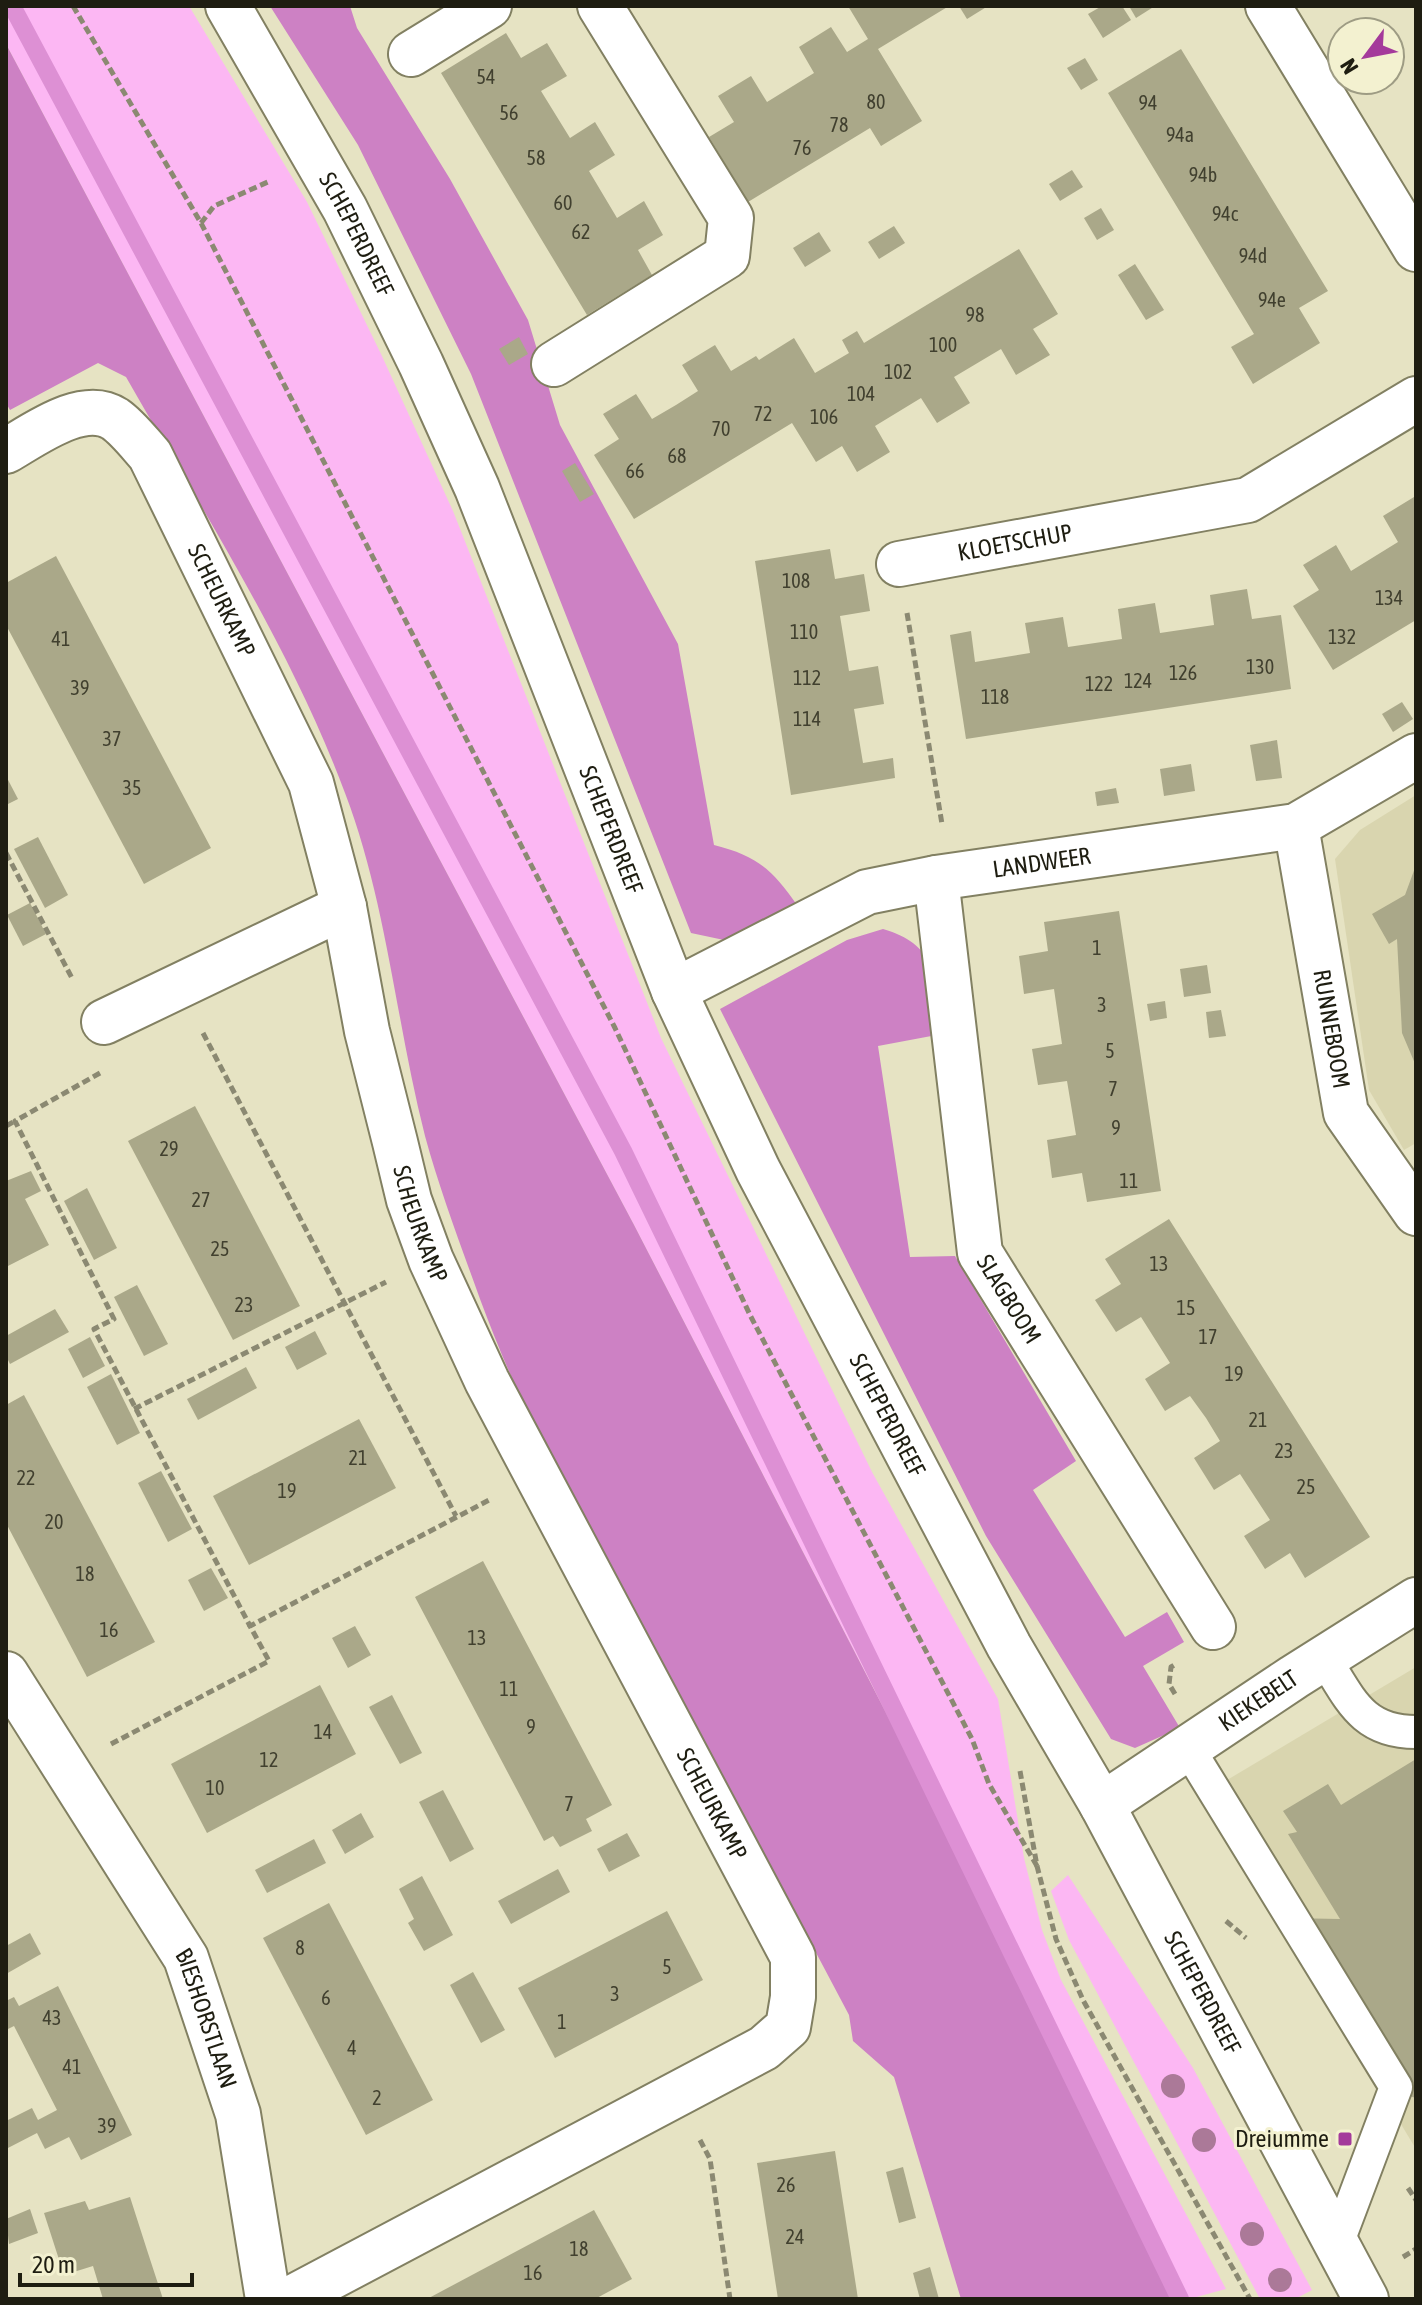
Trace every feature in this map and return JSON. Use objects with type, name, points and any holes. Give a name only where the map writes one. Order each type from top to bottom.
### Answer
[{"type":"street","name":"SCHEPERDREEF","points":[[228,6],[319,162],[421,364],[477,488],[674,991],[758,1170],[1009,1646],[1102,1805],[1366,2299]]},
{"type":"street","points":[[411,54],[489,6]]},
{"type":"street","points":[[554,364],[727,256],[731,218],[600,6]]},
{"type":"street","points":[[1268,6],[1416,249]]},
{"type":"street","name":"KLOETSCHUP","points":[[899,564],[1248,500],[1416,399]]},
{"type":"street","name":"SCHEURKAMP","points":[[6,451],[54,424],[86,413],[114,418],[150,455],[311,783],[344,907],[367,1031],[409,1200],[431,1260],[487,1381],[793,1957],[793,1997],[788,2027],[764,2048],[290,2299]]},
{"type":"street","name":"LANDWEER","points":[[674,991],[867,892],[943,877],[1296,826],[1416,756]]},
{"type":"street","name":"RUNNEBOOM","points":[[1296,826],[1346,1113],[1416,1213]]},
{"type":"street","name":"SLAGBOOM","points":[[943,877],[980,1253],[1213,1627]]},
{"type":"street","points":[[104,1022],[344,907]]},
{"type":"street","name":"KIEKEBELT","points":[[1102,1805],[1416,1600]]},
{"type":"street","name":"BIESHORSTLAAN","points":[[12,1693],[67,1767],[186,1958],[238,2114],[268,2299]]},
{"type":"lane","points":[[1324,1658],[1360,1713],[1378,1726],[1416,1732]]},
{"type":"lane","points":[[1188,1748],[1396,2087],[1337,2244]]},
{"type":"path","points":[[73,6],[201,223],[615,1028],[750,1315],[972,1739],[989,1784],[1037,1866]]},
{"type":"path","points":[[201,223],[214,206],[239,192],[319,162]]},
{"type":"path","points":[[899,564],[943,877]]},
{"type":"path","points":[[6,853],[80,993],[104,1022],[126,1059],[6,1126]]},
{"type":"path","points":[[178,986],[456,1516]]},
{"type":"path","points":[[15,1121],[114,1319],[94,1329],[269,1661],[67,1767]]},
{"type":"path","points":[[134,1409],[431,1260]]},
{"type":"path","points":[[250,1626],[537,1476]]},
{"type":"path","points":[[1019,1758],[1037,1866],[1056,1939],[1083,2000],[1250,2299]]},
{"type":"path","name":"SCHEPERDREEF","points":[[1215,1912],[1251,1941]]},
{"type":"path","points":[[678,2094],[710,2159],[730,2299]]},
{"type":"path","points":[[1376,2140],[1416,2200]]},
{"type":"shaded area","points":[[6,6],[189,6],[307,202],[453,511],[661,1038],[872,1472],[998,1699],[1024,1858],[1042,1930],[1061,1980],[1226,2289],[1189,2299],[633,1223],[6,44]]},
{"type":"shaded area","points":[[270,6],[350,6],[357,28],[450,179],[528,320],[560,425],[678,644],[714,845],[753,859],[780,882],[797,905],[724,940],[691,933],[471,374],[358,145]]},
{"type":"shaded area","points":[[6,44],[633,1223],[1189,2299],[961,2299],[894,2077],[853,2041],[849,2015],[569,1497],[500,1350],[451,1218],[425,1136],[381,920],[359,835],[323,738],[272,632],[126,377],[98,363],[10,410],[6,403]]},
{"type":"shaded area","points":[[1416,795],[1416,1143],[1404,1150],[1369,1090],[1335,859],[1360,830]]},
{"type":"shaded area","points":[[883,929],[916,945],[925,956],[935,982],[942,1034],[878,1046],[910,1257],[955,1256],[1076,1461],[1033,1490],[1125,1637],[1167,1612],[1184,1642],[1143,1666],[1180,1728],[1135,1748],[1111,1739],[986,1536],[720,1009],[847,940]]},
{"type":"shaded area","points":[[1416,1667],[1416,2149],[1202,1795]]},
{"type":"shaded area","points":[[1068,1875],[1193,2068],[1312,2290],[1295,2299],[1260,2299],[1069,1940],[1051,1891]]},
{"type":"building","points":[[848,6],[949,6],[878,49],[922,121],[881,146],[870,128],[748,202],[709,137],[734,122],[718,96],[751,76],[767,102],[814,73],[799,47],[831,27],[847,52],[868,39]]},
{"type":"building","points":[[959,6],[988,6],[967,19]]},
{"type":"building","points":[[1102,6],[1122,6],[1131,20],[1103,38],[1088,14]]},
{"type":"building","points":[[1129,6],[1155,6],[1136,18]]},
{"type":"building","points":[[506,33],[521,58],[547,43],[567,76],[541,91],[570,138],[595,122],[615,155],[589,171],[617,218],[644,201],[663,235],[638,250],[652,275],[587,315],[441,73]]},
{"type":"building","points":[[1181,49],[1328,291],[1299,308],[1320,343],[1253,384],[1231,347],[1254,334],[1108,93]]},
{"type":"building","points":[[1085,58],[1098,80],[1081,90],[1067,68]]},
{"type":"building","points":[[1072,170],[1083,187],[1060,201],[1049,184]]},
{"type":"building","points":[[1101,208],[1114,230],[1097,240],[1084,218]]},
{"type":"building","points":[[894,226],[905,243],[879,259],[868,242]]},
{"type":"building","points":[[819,232],[831,251],[805,267],[793,248]]},
{"type":"building","points":[[1019,249],[1058,314],[1033,329],[1050,355],[1016,375],[1001,349],[954,377],[970,403],[937,423],[921,398],[875,426],[890,452],[857,472],[842,446],[816,462],[792,423],[634,519],[594,455],[619,439],[603,414],[636,394],[652,419],[676,405],[698,391],[682,365],[715,345],[731,371],[756,356],[759,360],[794,338],[815,373],[849,353],[842,340],[857,331],[864,343]]},
{"type":"building","points":[[1135,264],[1164,310],[1146,320],[1118,275]]},
{"type":"building","points":[[519,337],[528,354],[509,365],[499,349]]},
{"type":"building","points":[[575,463],[594,494],[580,502],[562,471]]},
{"type":"building","points":[[1414,497],[1416,620],[1333,670],[1293,606],[1319,590],[1303,565],[1336,545],[1351,571],[1398,542],[1383,516]]},
{"type":"building","points":[[830,549],[835,579],[864,574],[870,611],[840,616],[849,671],[878,666],[884,704],[854,709],[863,763],[893,758],[895,778],[791,795],[755,561]]},
{"type":"building","points":[[56,556],[211,848],[144,884],[6,625],[6,583]]},
{"type":"building","points":[[1247,589],[1252,619],[1281,615],[1291,689],[966,739],[950,635],[971,631],[975,662],[1030,653],[1025,623],[1063,617],[1068,647],[1122,639],[1118,609],[1155,603],[1160,633],[1214,625],[1210,595]]},
{"type":"building","points":[[1402,702],[1413,719],[1393,732],[1382,714]]},
{"type":"building","points":[[1277,740],[1282,778],[1256,781],[1250,745]]},
{"type":"building","points":[[1191,764],[1195,791],[1164,796],[1160,769]]},
{"type":"building","points":[[6,776],[18,799],[6,805]]},
{"type":"building","points":[[1116,788],[1119,803],[1097,806],[1095,792]]},
{"type":"building","points":[[38,837],[68,895],[45,908],[14,849]]},
{"type":"building","points":[[1416,865],[1416,1066],[1402,1033],[1397,939],[1389,944],[1372,914],[1405,895]]},
{"type":"building","points":[[30,903],[46,934],[23,946],[7,915]]},
{"type":"building","points":[[1119,911],[1161,1191],[1087,1202],[1082,1173],[1052,1178],[1047,1140],[1076,1135],[1067,1081],[1038,1085],[1032,1049],[1062,1044],[1054,989],[1024,994],[1019,956],[1048,951],[1044,922]]},
{"type":"building","points":[[1207,965],[1211,993],[1184,997],[1180,969]]},
{"type":"building","points":[[1165,1001],[1167,1018],[1150,1021],[1147,1004]]},
{"type":"building","points":[[1221,1010],[1226,1036],[1209,1038],[1206,1012]]},
{"type":"building","points":[[195,1106],[300,1306],[233,1340],[128,1141]]},
{"type":"building","points":[[31,1171],[41,1191],[25,1199],[49,1245],[6,1267],[6,1181]]},
{"type":"building","points":[[87,1188],[117,1248],[94,1260],[64,1201]]},
{"type":"building","points":[[1169,1219],[1370,1537],[1305,1578],[1290,1553],[1265,1569],[1244,1536],[1270,1520],[1240,1474],[1214,1490],[1194,1458],[1220,1441],[1206,1418],[1190,1396],[1165,1411],[1145,1379],[1170,1363],[1141,1317],[1116,1332],[1095,1300],[1121,1284],[1105,1259]]},
{"type":"building","points":[[137,1285],[168,1344],[144,1356],[114,1297]]},
{"type":"building","points":[[55,1309],[69,1332],[10,1364],[6,1356],[6,1336]]},
{"type":"building","points":[[315,1331],[327,1354],[297,1370],[285,1347]]},
{"type":"building","points":[[90,1337],[105,1366],[83,1378],[68,1349]]},
{"type":"building","points":[[246,1367],[257,1388],[198,1420],[187,1399]]},
{"type":"building","points":[[111,1374],[140,1433],[117,1445],[87,1387]]},
{"type":"building","points":[[24,1395],[155,1642],[87,1677],[6,1523],[6,1405]]},
{"type":"building","points":[[359,1419],[396,1488],[249,1565],[213,1496]]},
{"type":"building","points":[[161,1471],[192,1529],[168,1542],[138,1483]]},
{"type":"building","points":[[483,1561],[612,1805],[586,1819],[592,1831],[560,1847],[553,1836],[544,1841],[415,1597]]},
{"type":"building","points":[[211,1568],[228,1598],[204,1611],[188,1580]]},
{"type":"building","points":[[355,1626],[371,1655],[348,1668],[332,1638]]},
{"type":"building","points":[[320,1685],[356,1754],[207,1833],[171,1764]]},
{"type":"building","points":[[392,1695],[422,1753],[400,1764],[369,1707]]},
{"type":"building","points":[[1416,1759],[1416,2098],[1406,2095],[1286,1918],[1340,1919],[1288,1834],[1297,1832],[1283,1811],[1328,1784],[1341,1805]]},
{"type":"building","points":[[443,1790],[474,1849],[450,1862],[419,1802]]},
{"type":"building","points":[[361,1813],[374,1837],[345,1854],[332,1830]]},
{"type":"building","points":[[627,1833],[640,1856],[609,1872],[597,1849]]},
{"type":"building","points":[[314,1839],[326,1863],[267,1893],[255,1870]]},
{"type":"building","points":[[558,1869],[570,1892],[511,1924],[498,1901]]},
{"type":"building","points":[[422,1876],[453,1935],[424,1951],[408,1923],[414,1919],[399,1889]]},
{"type":"building","points":[[329,1903],[433,2100],[366,2135],[263,1938]]},
{"type":"building","points":[[667,1911],[703,1980],[555,2058],[518,1988]]},
{"type":"building","points":[[30,1933],[41,1954],[6,1974],[6,1946]]},
{"type":"building","points":[[473,1972],[505,2030],[481,2043],[450,1985]]},
{"type":"building","points":[[58,1986],[132,2135],[81,2160],[69,2137],[45,2149],[37,2133],[6,2149],[6,2121],[32,2108],[38,2120],[57,2110],[14,2026],[6,2030],[6,2001],[14,1997],[19,2006]]},
{"type":"building","points":[[835,2151],[858,2299],[778,2299],[757,2163]]},
{"type":"building","points":[[903,2167],[916,2218],[899,2223],[886,2172]]},
{"type":"building","points":[[130,2197],[163,2299],[103,2299],[93,2266],[64,2275],[44,2213],[85,2201],[89,2210]]},
{"type":"building","points":[[30,2209],[38,2233],[9,2244],[6,2219]]},
{"type":"building","points":[[594,2210],[632,2279],[595,2299],[427,2299]]},
{"type":"building","points":[[930,2267],[939,2299],[920,2299],[913,2273]]},
{"type":"waterway","points":[[12,6],[623,1151],[1180,2299]]},
{"type":"place","name":"Dreiumme","points":[[1345,2139]]}]
